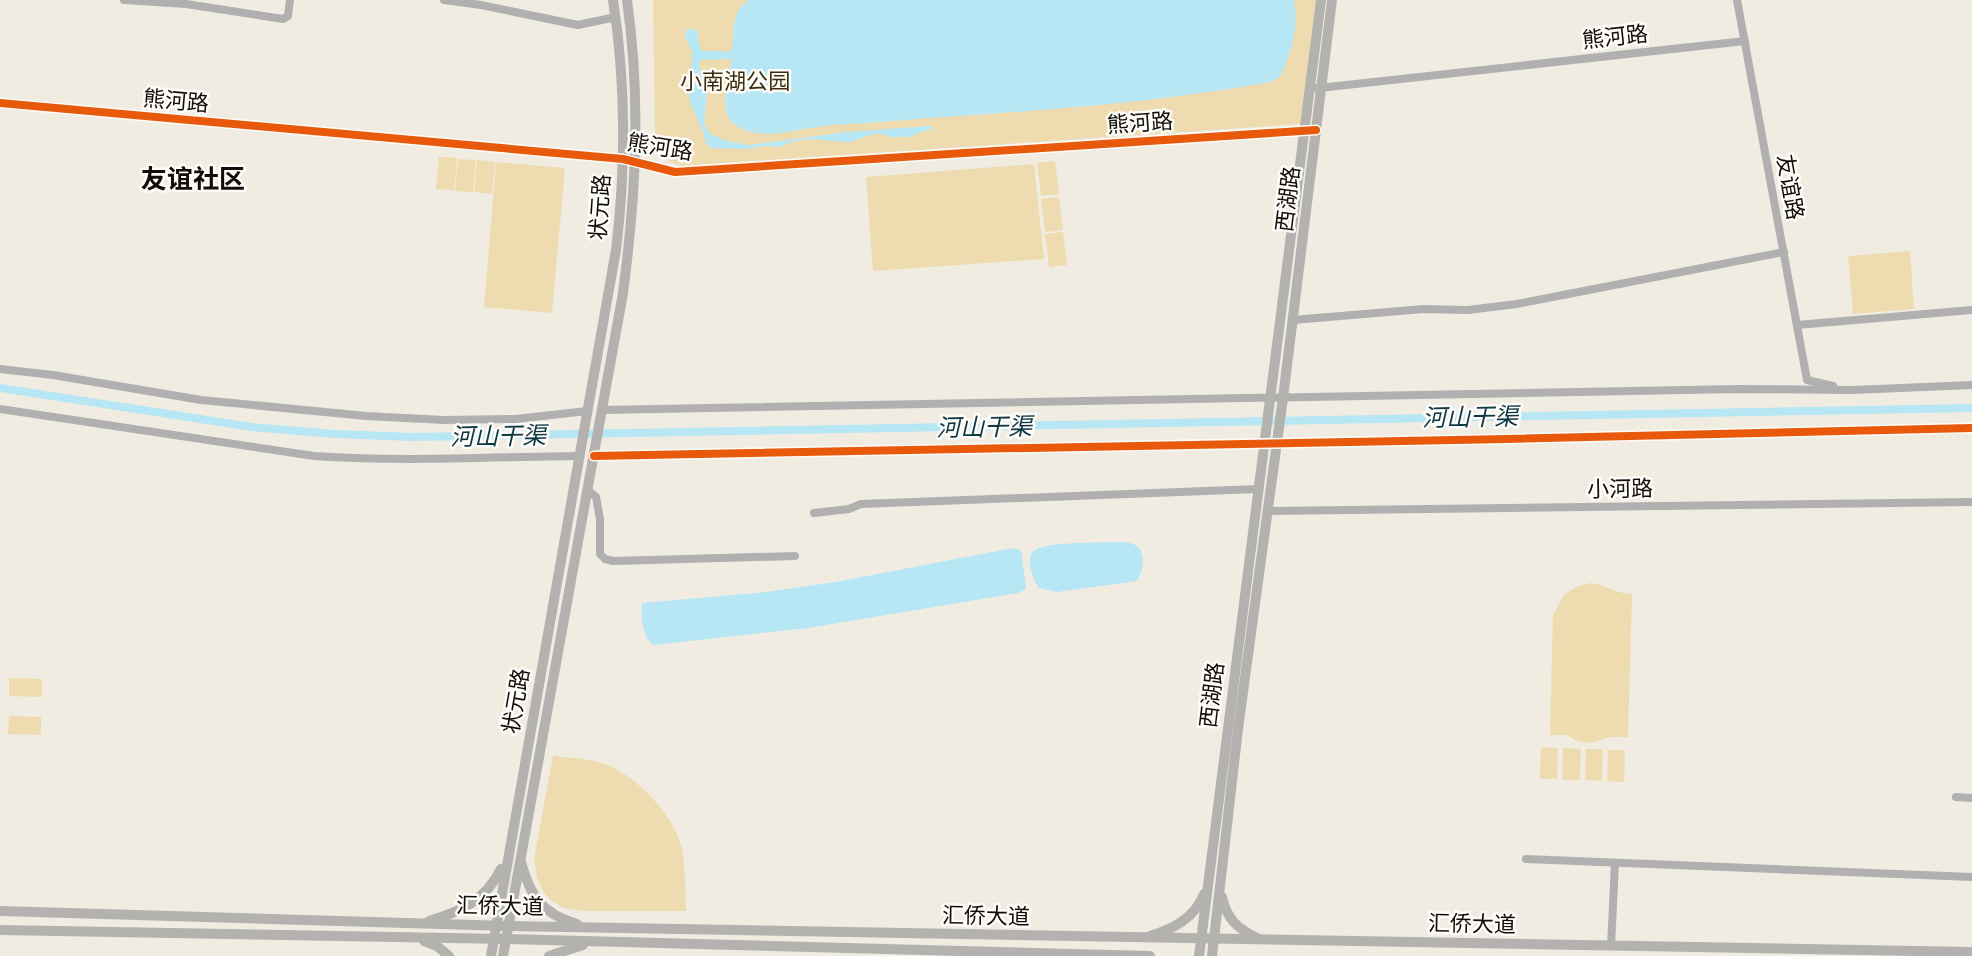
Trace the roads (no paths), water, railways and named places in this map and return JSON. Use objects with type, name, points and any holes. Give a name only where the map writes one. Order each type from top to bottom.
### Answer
[{"type":"main road","name":"状元路","points":[[490,956],[616,250],[623,159],[623,94],[613,0]]},
{"type":"main road","name":"状元路","points":[[503,956],[623,293],[631,227],[635,162],[634,73],[627,0]]},
{"type":"main road","name":"西湖路","points":[[1199,956],[1321,0]]},
{"type":"main road","name":"西湖路","points":[[1212,956],[1238,729],[1293,320],[1332,0]]},
{"type":"main road","points":[[419,924],[458,912],[479,898],[496,880],[508,856]]},
{"type":"main road","points":[[520,857],[531,891],[547,910],[557,917],[592,928]]},
{"type":"main road","points":[[1143,939],[1169,930],[1187,918],[1202,899],[1208,882]]},
{"type":"main road","points":[[1220,884],[1224,908],[1229,918],[1236,926],[1262,941]]},
{"type":"main road","name":"汇侨大道","points":[[1,911],[495,926],[1972,952]]},
{"type":"main road","points":[[418,939],[428,937],[432,931],[429,926],[419,924]]},
{"type":"main road","name":"汇侨大道","points":[[1,930],[506,939],[1150,956]]},
{"type":"main road","points":[[418,939],[437,946],[449,956]]},
{"type":"main road","points":[[549,956],[592,942]]},
{"type":"street","points":[[124,0],[186,4],[283,19],[288,16],[290,0]]},
{"type":"street","points":[[444,0],[481,5],[578,25],[616,17]]},
{"type":"street","name":"友谊路","points":[[1737,0],[1807,380],[1853,390]]},
{"type":"street","name":"熊河路","points":[[1310,89],[1745,41]]},
{"type":"street","name":"熊河路","points":[[0,103],[623,159],[660,170],[688,172],[1316,130]]},
{"type":"street","points":[[1293,320],[1424,309],[1468,310],[1517,304],[1784,252]]},
{"type":"street","points":[[1797,325],[1972,310]]},
{"type":"street","points":[[0,369],[52,375],[201,400],[366,416],[444,420],[516,419],[587,413]]},
{"type":"street","points":[[601,413],[1282,401],[1726,389],[1853,390],[1972,385]]},
{"type":"street","points":[[0,409],[314,456],[401,459],[580,455]]},
{"type":"street","points":[[594,456],[1972,428]]},
{"type":"street","points":[[814,513],[849,509],[861,504],[1258,489]]},
{"type":"street","points":[[588,490],[597,498],[600,519],[599,548],[600,554],[605,559],[613,561],[795,556]]},
{"type":"street","name":"小河路","points":[[1268,512],[1972,502]]},
{"type":"street","points":[[1956,797],[1972,798]]},
{"type":"street","points":[[1527,859],[1972,877]]},
{"type":"street","points":[[1611,946],[1615,863]]},
{"type":"water","name":"小南湖公园","points":[[749,0],[1294,0],[1296,19],[1292,46],[1286,64],[1278,78],[1270,82],[1123,103],[830,125],[769,134],[738,127],[727,114],[725,96],[732,59],[700,60],[699,65],[707,90],[704,124],[710,134],[727,141],[748,145],[846,132],[931,126],[933,128],[908,137],[892,137],[877,133],[849,142],[808,139],[779,147],[712,148],[706,144],[690,101],[692,54],[685,32],[690,28],[697,31],[700,48],[703,51],[732,51],[736,16]]},
{"type":"water","points":[[1129,543],[1139,548],[1143,562],[1141,573],[1136,581],[1057,592],[1039,588],[1032,574],[1030,563],[1035,550],[1060,544]]},
{"type":"water","points":[[1013,548],[1021,550],[1026,589],[1018,593],[808,628],[653,645],[646,637],[643,626],[642,603],[766,592],[836,582]]},
{"type":"waterway","name":"河山干渠","points":[[0,388],[252,427],[335,434],[412,437],[1972,408]]},
{"type":"district","name":"友谊社区","points":[[193,179]]}]
